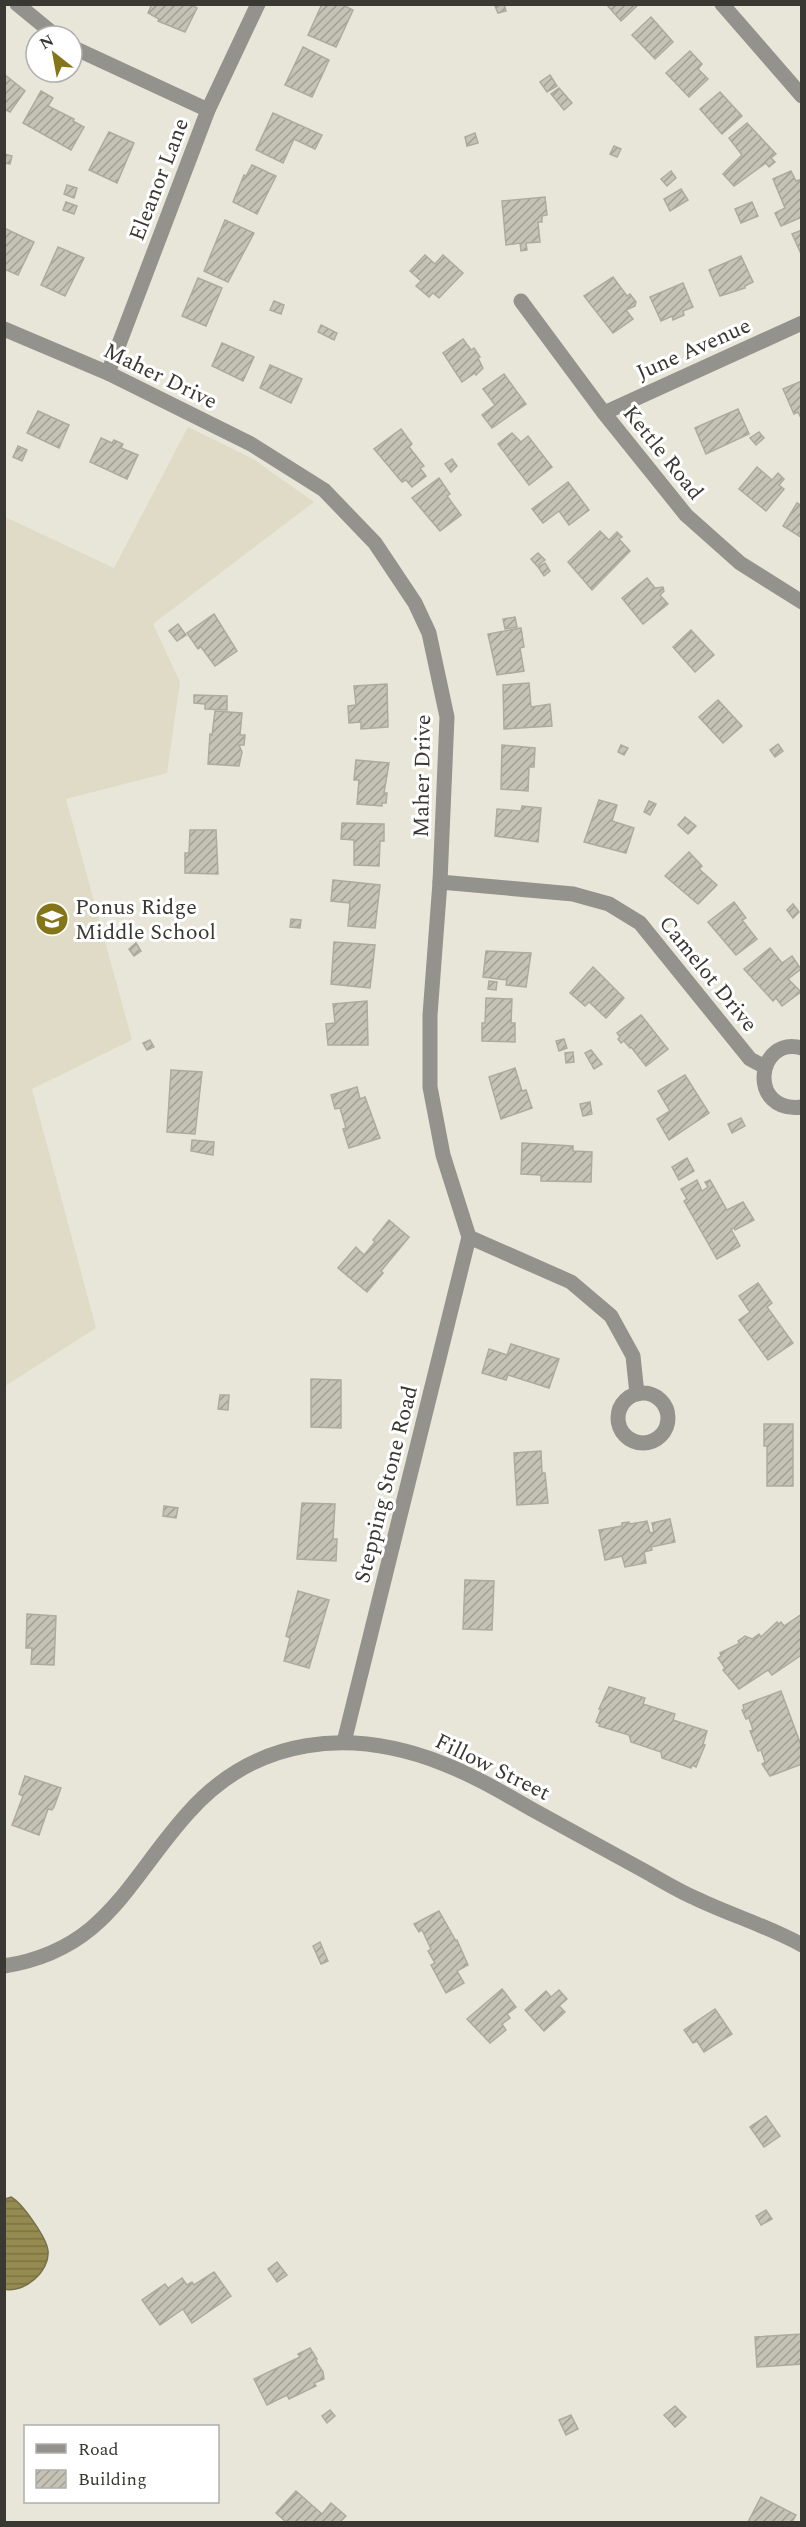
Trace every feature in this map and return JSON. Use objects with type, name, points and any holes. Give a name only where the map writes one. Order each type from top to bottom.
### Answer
[{"type":"street","points":[[17,4],[41,24]]},
{"type":"street","name":"Eleanor Lane","points":[[108,373],[208,110],[258,4]]},
{"type":"street","points":[[722,4],[801,96]]},
{"type":"street","points":[[84,53],[208,110]]},
{"type":"street","name":"Kettle Road","points":[[521,301],[604,413],[686,515],[740,563],[801,602]]},
{"type":"street","name":"June Avenue","points":[[604,413],[801,323]]},
{"type":"street","name":"Maher Drive","points":[[4,329],[108,373],[251,444],[324,490],[375,543],[415,603],[429,633],[447,717],[440,882],[430,1015],[429,1087],[443,1155],[469,1237]]},
{"type":"street","name":"Camelot Drive","points":[[440,882],[573,894],[609,904],[640,923],[750,1059],[765,1068],[772,1056],[783,1048],[801,1047]]},
{"type":"street","points":[[765,1068],[765,1088],[771,1098],[789,1108],[801,1107]]},
{"type":"street","points":[[469,1237],[572,1282],[611,1316],[633,1356],[637,1394]]},
{"type":"street","name":"Stepping Stone Road","points":[[344,1742],[469,1237]]},
{"type":"street","name":"Fillow Street","points":[[4,1966],[23,1964],[50,1955],[92,1929],[122,1899],[187,1813],[229,1776],[281,1750],[308,1744],[344,1742],[406,1751],[444,1764],[484,1783],[693,1898],[801,1945]]},
{"type":"shaded area","name":"Ponus Ridge Middle School","points":[[188,427],[253,459],[314,502],[153,624],[180,682],[167,773],[66,799],[132,1040],[32,1089],[96,1328],[5,1386],[5,517],[114,568]]},
{"type":"shaded area","points":[[11,2197],[33,2221],[48,2251],[48,2259],[40,2273],[27,2284],[12,2290],[4,2289],[5,2199]]},
{"type":"building","points":[[152,4],[190,4],[197,8],[185,32],[158,21],[159,19],[148,13]]},
{"type":"building","points":[[322,4],[341,4],[353,10],[336,47],[308,35]]},
{"type":"building","points":[[504,4],[506,11],[498,13],[495,6]]},
{"type":"building","points":[[606,4],[639,4],[621,21]]},
{"type":"building","points":[[651,17],[673,42],[655,59],[632,35]]},
{"type":"building","points":[[303,47],[329,60],[312,97],[285,85]]},
{"type":"building","points":[[690,51],[702,64],[698,69],[708,79],[689,97],[666,73]]},
{"type":"building","points":[[4,74],[25,91],[10,112],[4,109]]},
{"type":"building","points":[[550,75],[557,86],[547,92],[540,82]]},
{"type":"building","points":[[559,88],[572,103],[564,110],[551,94]]},
{"type":"building","points":[[41,91],[53,98],[48,106],[74,119],[73,121],[84,127],[71,150],[23,123]]},
{"type":"building","points":[[720,92],[742,116],[722,134],[700,109]]},
{"type":"building","points":[[273,113],[322,135],[315,149],[294,139],[283,163],[256,150]]},
{"type":"building","points":[[747,123],[776,154],[771,158],[775,162],[769,167],[766,163],[734,186],[723,174],[742,155],[729,138]]},
{"type":"building","points":[[109,132],[134,143],[117,183],[89,170]]},
{"type":"building","points":[[475,133],[478,143],[467,146],[465,137]]},
{"type":"building","points":[[614,146],[621,149],[617,157],[610,154]]},
{"type":"building","points":[[4,154],[12,156],[10,164],[4,163]]},
{"type":"building","points":[[252,165],[276,176],[257,214],[233,202],[244,175],[246,176]]},
{"type":"building","points":[[671,171],[676,178],[667,186],[661,179]]},
{"type":"building","points":[[791,171],[796,181],[802,179],[802,217],[781,226],[775,213],[785,208],[773,179]]},
{"type":"building","points":[[67,185],[77,188],[74,198],[64,194]]},
{"type":"building","points":[[681,189],[688,200],[670,211],[664,199]]},
{"type":"building","points":[[545,197],[547,215],[542,216],[542,222],[538,222],[540,242],[526,243],[527,250],[521,251],[520,243],[506,245],[502,201]]},
{"type":"building","points":[[66,202],[77,206],[74,214],[63,210]]},
{"type":"building","points":[[752,202],[758,216],[741,223],[735,209]]},
{"type":"building","points":[[225,220],[254,233],[228,282],[204,271]]},
{"type":"building","points":[[4,228],[34,242],[18,275],[4,269]]},
{"type":"building","points":[[802,230],[802,256],[792,234]]},
{"type":"building","points":[[58,247],[84,258],[65,296],[41,285]]},
{"type":"building","points":[[425,255],[435,264],[443,255],[463,273],[439,298],[433,293],[429,297],[416,286],[421,281],[410,271]]},
{"type":"building","points":[[741,256],[753,282],[745,288],[720,296],[709,270]]},
{"type":"building","points":[[613,277],[627,296],[630,294],[636,302],[635,306],[626,310],[633,319],[613,333],[584,296]]},
{"type":"building","points":[[198,278],[222,288],[206,326],[182,316]]},
{"type":"building","points":[[683,283],[693,307],[683,311],[684,315],[673,320],[672,316],[661,321],[650,297]]},
{"type":"building","points":[[274,301],[284,305],[281,314],[270,310]]},
{"type":"building","points":[[321,325],[337,333],[334,340],[318,332]]},
{"type":"building","points":[[463,339],[471,350],[474,348],[483,368],[476,375],[475,373],[462,382],[443,353]]},
{"type":"building","points":[[222,343],[254,357],[243,381],[212,366]]},
{"type":"building","points":[[270,365],[302,379],[291,403],[260,388]]},
{"type":"building","points":[[504,374],[526,404],[492,428],[482,415],[495,405],[483,389]]},
{"type":"building","points":[[802,381],[801,418],[798,412],[794,414],[783,389]]},
{"type":"building","points":[[738,409],[749,434],[706,454],[695,428]]},
{"type":"building","points":[[38,411],[69,425],[59,448],[27,433]]},
{"type":"building","points":[[401,429],[412,444],[409,447],[424,466],[420,468],[426,476],[412,487],[406,480],[402,482],[374,449]]},
{"type":"building","points":[[759,432],[764,438],[756,445],[750,438]]},
{"type":"building","points":[[512,433],[521,442],[528,436],[552,467],[529,485],[498,444]]},
{"type":"building","points":[[101,438],[112,443],[114,440],[123,444],[121,448],[138,455],[127,479],[90,462]]},
{"type":"building","points":[[18,446],[27,450],[22,461],[13,457]]},
{"type":"building","points":[[452,459],[457,466],[451,472],[445,464]]},
{"type":"building","points":[[757,467],[772,480],[778,473],[784,479],[779,485],[784,489],[766,511],[739,489]]},
{"type":"building","points":[[439,478],[450,494],[447,496],[461,515],[440,531],[412,498]]},
{"type":"building","points":[[568,482],[589,510],[569,525],[559,511],[543,523],[532,509]]},
{"type":"building","points":[[797,503],[802,506],[802,538],[783,526]]},
{"type":"building","points":[[600,531],[609,540],[617,532],[622,537],[619,539],[630,551],[592,590],[568,562]]},
{"type":"building","points":[[538,553],[545,560],[537,566],[531,559]]},
{"type":"building","points":[[545,563],[550,571],[544,576],[538,567]]},
{"type":"building","points":[[647,578],[655,588],[663,587],[664,591],[660,595],[668,604],[643,624],[622,598]]},
{"type":"building","points":[[214,614],[237,651],[215,666],[201,647],[198,649],[187,633]]},
{"type":"building","points":[[515,617],[517,627],[505,629],[503,619]]},
{"type":"building","points":[[178,624],[186,635],[177,641],[169,631]]},
{"type":"building","points":[[521,628],[524,647],[520,648],[524,671],[497,675],[488,634]]},
{"type":"building","points":[[691,630],[714,655],[695,672],[673,647]]},
{"type":"building","points":[[529,683],[531,707],[550,704],[552,726],[504,729],[503,685]]},
{"type":"building","points":[[387,684],[388,727],[361,729],[361,722],[349,723],[348,706],[356,705],[354,686]]},
{"type":"building","points":[[194,695],[227,696],[227,710],[205,709],[205,704],[194,703]]},
{"type":"building","points":[[718,700],[742,726],[723,743],[699,717]]},
{"type":"building","points":[[215,711],[242,713],[240,735],[245,735],[244,745],[239,745],[242,752],[239,766],[208,764],[210,734],[212,735]]},
{"type":"building","points":[[778,744],[783,751],[775,757],[770,750]]},
{"type":"building","points":[[502,745],[535,748],[534,767],[529,767],[528,791],[501,789]]},
{"type":"building","points":[[621,745],[628,748],[624,755],[618,752]]},
{"type":"building","points":[[356,760],[389,763],[384,793],[387,793],[386,803],[382,803],[382,806],[357,804],[359,780],[354,780]]},
{"type":"building","points":[[599,800],[617,805],[612,821],[634,828],[626,853],[584,842]]},
{"type":"building","points":[[649,801],[656,804],[650,815],[644,812]]},
{"type":"building","points":[[522,806],[541,808],[538,842],[495,836],[497,809],[521,811]]},
{"type":"building","points":[[685,817],[696,826],[688,834],[678,825]]},
{"type":"building","points":[[342,823],[384,824],[384,841],[380,841],[379,866],[354,865],[354,840],[341,839]]},
{"type":"building","points":[[190,830],[216,830],[218,874],[185,873],[185,853],[189,853]]},
{"type":"building","points":[[689,852],[702,866],[699,869],[717,885],[698,904],[665,876]]},
{"type":"building","points":[[333,880],[380,885],[375,928],[348,926],[350,903],[331,901]]},
{"type":"building","points":[[734,902],[746,918],[742,920],[757,939],[736,955],[708,922]]},
{"type":"building","points":[[793,904],[799,912],[793,918],[787,910]]},
{"type":"building","points":[[291,919],[301,920],[300,928],[290,927]]},
{"type":"building","points":[[334,942],[375,945],[370,988],[331,984]]},
{"type":"building","points":[[136,943],[141,951],[134,956],[129,949]]},
{"type":"building","points":[[770,948],[782,963],[792,956],[801,969],[788,979],[801,992],[782,1006],[776,998],[773,1001],[744,969]]},
{"type":"building","points":[[486,951],[531,953],[526,987],[506,985],[507,980],[483,977]]},
{"type":"building","points":[[593,967],[624,998],[606,1018],[589,1002],[585,1006],[570,993]]},
{"type":"building","points":[[489,981],[497,982],[496,990],[488,989]]},
{"type":"building","points":[[486,998],[512,999],[511,1023],[515,1023],[515,1042],[482,1041]]},
{"type":"building","points":[[367,1001],[368,1045],[328,1045],[326,1024],[335,1023],[333,1004]]},
{"type":"building","points":[[641,1015],[668,1049],[646,1066],[631,1047],[624,1041],[621,1043],[617,1033]]},
{"type":"building","points":[[564,1039],[567,1048],[559,1051],[556,1041]]},
{"type":"building","points":[[150,1040],[154,1047],[147,1050],[143,1043]]},
{"type":"building","points":[[591,1050],[602,1064],[594,1069],[585,1053]]},
{"type":"building","points":[[573,1052],[574,1062],[566,1063],[565,1053]]},
{"type":"building","points":[[515,1068],[522,1091],[526,1090],[532,1108],[501,1119],[489,1077]]},
{"type":"building","points":[[171,1070],[202,1072],[195,1134],[167,1132]]},
{"type":"building","points":[[685,1075],[709,1113],[669,1140],[657,1119],[670,1111],[658,1091]]},
{"type":"building","points":[[357,1087],[360,1099],[365,1097],[380,1138],[349,1148],[340,1108],[335,1109],[331,1095]]},
{"type":"building","points":[[590,1102],[592,1114],[583,1116],[580,1104]]},
{"type":"building","points":[[741,1118],[745,1126],[732,1133],[728,1124]]},
{"type":"building","points":[[192,1140],[214,1142],[213,1155],[191,1151]]},
{"type":"building","points":[[522,1143],[573,1146],[573,1151],[592,1152],[591,1182],[541,1181],[541,1175],[521,1174]]},
{"type":"building","points":[[687,1158],[694,1171],[679,1180],[672,1167]]},
{"type":"building","points":[[697,1180],[702,1191],[708,1187],[705,1182],[710,1180],[727,1210],[743,1202],[754,1220],[735,1230],[731,1229],[740,1246],[717,1259],[684,1201],[687,1199],[681,1189]]},
{"type":"building","points":[[389,1220],[409,1237],[367,1292],[338,1268],[356,1247],[364,1255]]},
{"type":"building","points":[[758,1283],[772,1303],[767,1307],[793,1343],[768,1360],[739,1320],[750,1312],[739,1296]]},
{"type":"building","points":[[511,1344],[559,1359],[549,1388],[508,1375],[506,1380],[482,1373],[489,1349],[507,1355]]},
{"type":"building","points":[[311,1379],[341,1380],[341,1428],[311,1427]]},
{"type":"building","points":[[220,1395],[229,1395],[228,1410],[218,1409]]},
{"type":"building","points":[[764,1424],[793,1424],[793,1486],[767,1486],[767,1446],[764,1446]]},
{"type":"building","points":[[541,1451],[542,1473],[545,1473],[548,1503],[517,1505],[514,1453]]},
{"type":"building","points":[[302,1503],[335,1504],[333,1539],[337,1539],[336,1561],[297,1559]]},
{"type":"building","points":[[164,1506],[178,1508],[176,1518],[163,1516]]},
{"type":"building","points":[[670,1519],[675,1542],[651,1547],[652,1550],[644,1552],[646,1563],[625,1567],[622,1556],[605,1560],[599,1530],[622,1526],[622,1523],[647,1521],[650,1533],[654,1532],[652,1523]]},
{"type":"building","points":[[465,1580],[494,1581],[492,1630],[463,1629]]},
{"type":"building","points":[[298,1591],[329,1600],[309,1668],[284,1661],[290,1638],[286,1636]]},
{"type":"building","points":[[27,1614],[56,1616],[54,1665],[31,1664],[32,1648],[26,1648]]},
{"type":"building","points":[[802,1614],[802,1659],[800,1656],[772,1675],[768,1670],[739,1689],[723,1670],[725,1668],[718,1658],[721,1656],[720,1653],[740,1643],[738,1641],[745,1636],[752,1639],[759,1634],[761,1637],[777,1622],[778,1624],[781,1622],[784,1626]]},
{"type":"building","points":[[609,1687],[645,1698],[643,1704],[675,1714],[673,1720],[707,1731],[703,1744],[705,1745],[696,1767],[692,1765],[691,1768],[662,1758],[661,1752],[631,1742],[629,1735],[599,1726],[600,1724],[596,1722],[601,1709],[599,1709]]},
{"type":"building","points":[[781,1691],[802,1748],[802,1764],[770,1776],[762,1764],[765,1762],[761,1750],[758,1751],[750,1731],[753,1730],[749,1718],[746,1719],[742,1710],[744,1710],[743,1705]]},
{"type":"building","points":[[25,1776],[61,1788],[54,1807],[52,1810],[48,1809],[39,1835],[12,1825],[23,1796],[19,1794]]},
{"type":"building","points":[[439,1911],[457,1940],[468,1965],[457,1971],[464,1983],[446,1993],[431,1965],[435,1963],[428,1951],[431,1949],[422,1930],[419,1932],[414,1924]]},
{"type":"building","points":[[320,1942],[328,1961],[321,1964],[313,1946]]},
{"type":"building","points":[[502,1989],[516,2007],[507,2014],[510,2018],[502,2024],[506,2030],[490,2043],[467,2019]]},
{"type":"building","points":[[559,1990],[567,1999],[559,2006],[565,2012],[544,2031],[525,2010],[546,1991],[551,1997]]},
{"type":"building","points":[[715,2009],[732,2034],[704,2052],[697,2041],[693,2043],[684,2030]]},
{"type":"building","points":[[766,2116],[780,2136],[764,2147],[750,2127]]},
{"type":"building","points":[[766,2210],[772,2219],[761,2225],[756,2216]]},
{"type":"building","points":[[277,2262],[287,2275],[277,2282],[268,2269]]},
{"type":"building","points":[[214,2272],[231,2296],[192,2323],[183,2309],[160,2325],[142,2300],[165,2284],[168,2288],[182,2278],[187,2285],[192,2282],[194,2285]]},
{"type":"building","points":[[802,2334],[802,2364],[757,2367],[755,2337]]},
{"type":"building","points":[[310,2348],[323,2372],[324,2379],[314,2383],[316,2386],[289,2399],[287,2395],[267,2405],[254,2379],[300,2357],[298,2354]]},
{"type":"building","points":[[675,2406],[686,2417],[675,2427],[664,2415]]},
{"type":"building","points":[[330,2410],[335,2416],[327,2423],[322,2416]]},
{"type":"building","points":[[571,2415],[578,2429],[566,2435],[559,2420]]},
{"type":"building","points":[[296,2491],[322,2514],[331,2503],[346,2516],[340,2522],[286,2522],[276,2513]]},
{"type":"building","points":[[761,2497],[796,2515],[792,2522],[748,2522]]},
{"type":"place","name":"Ponus Ridge Middle School","points":[[52,919]]}]
